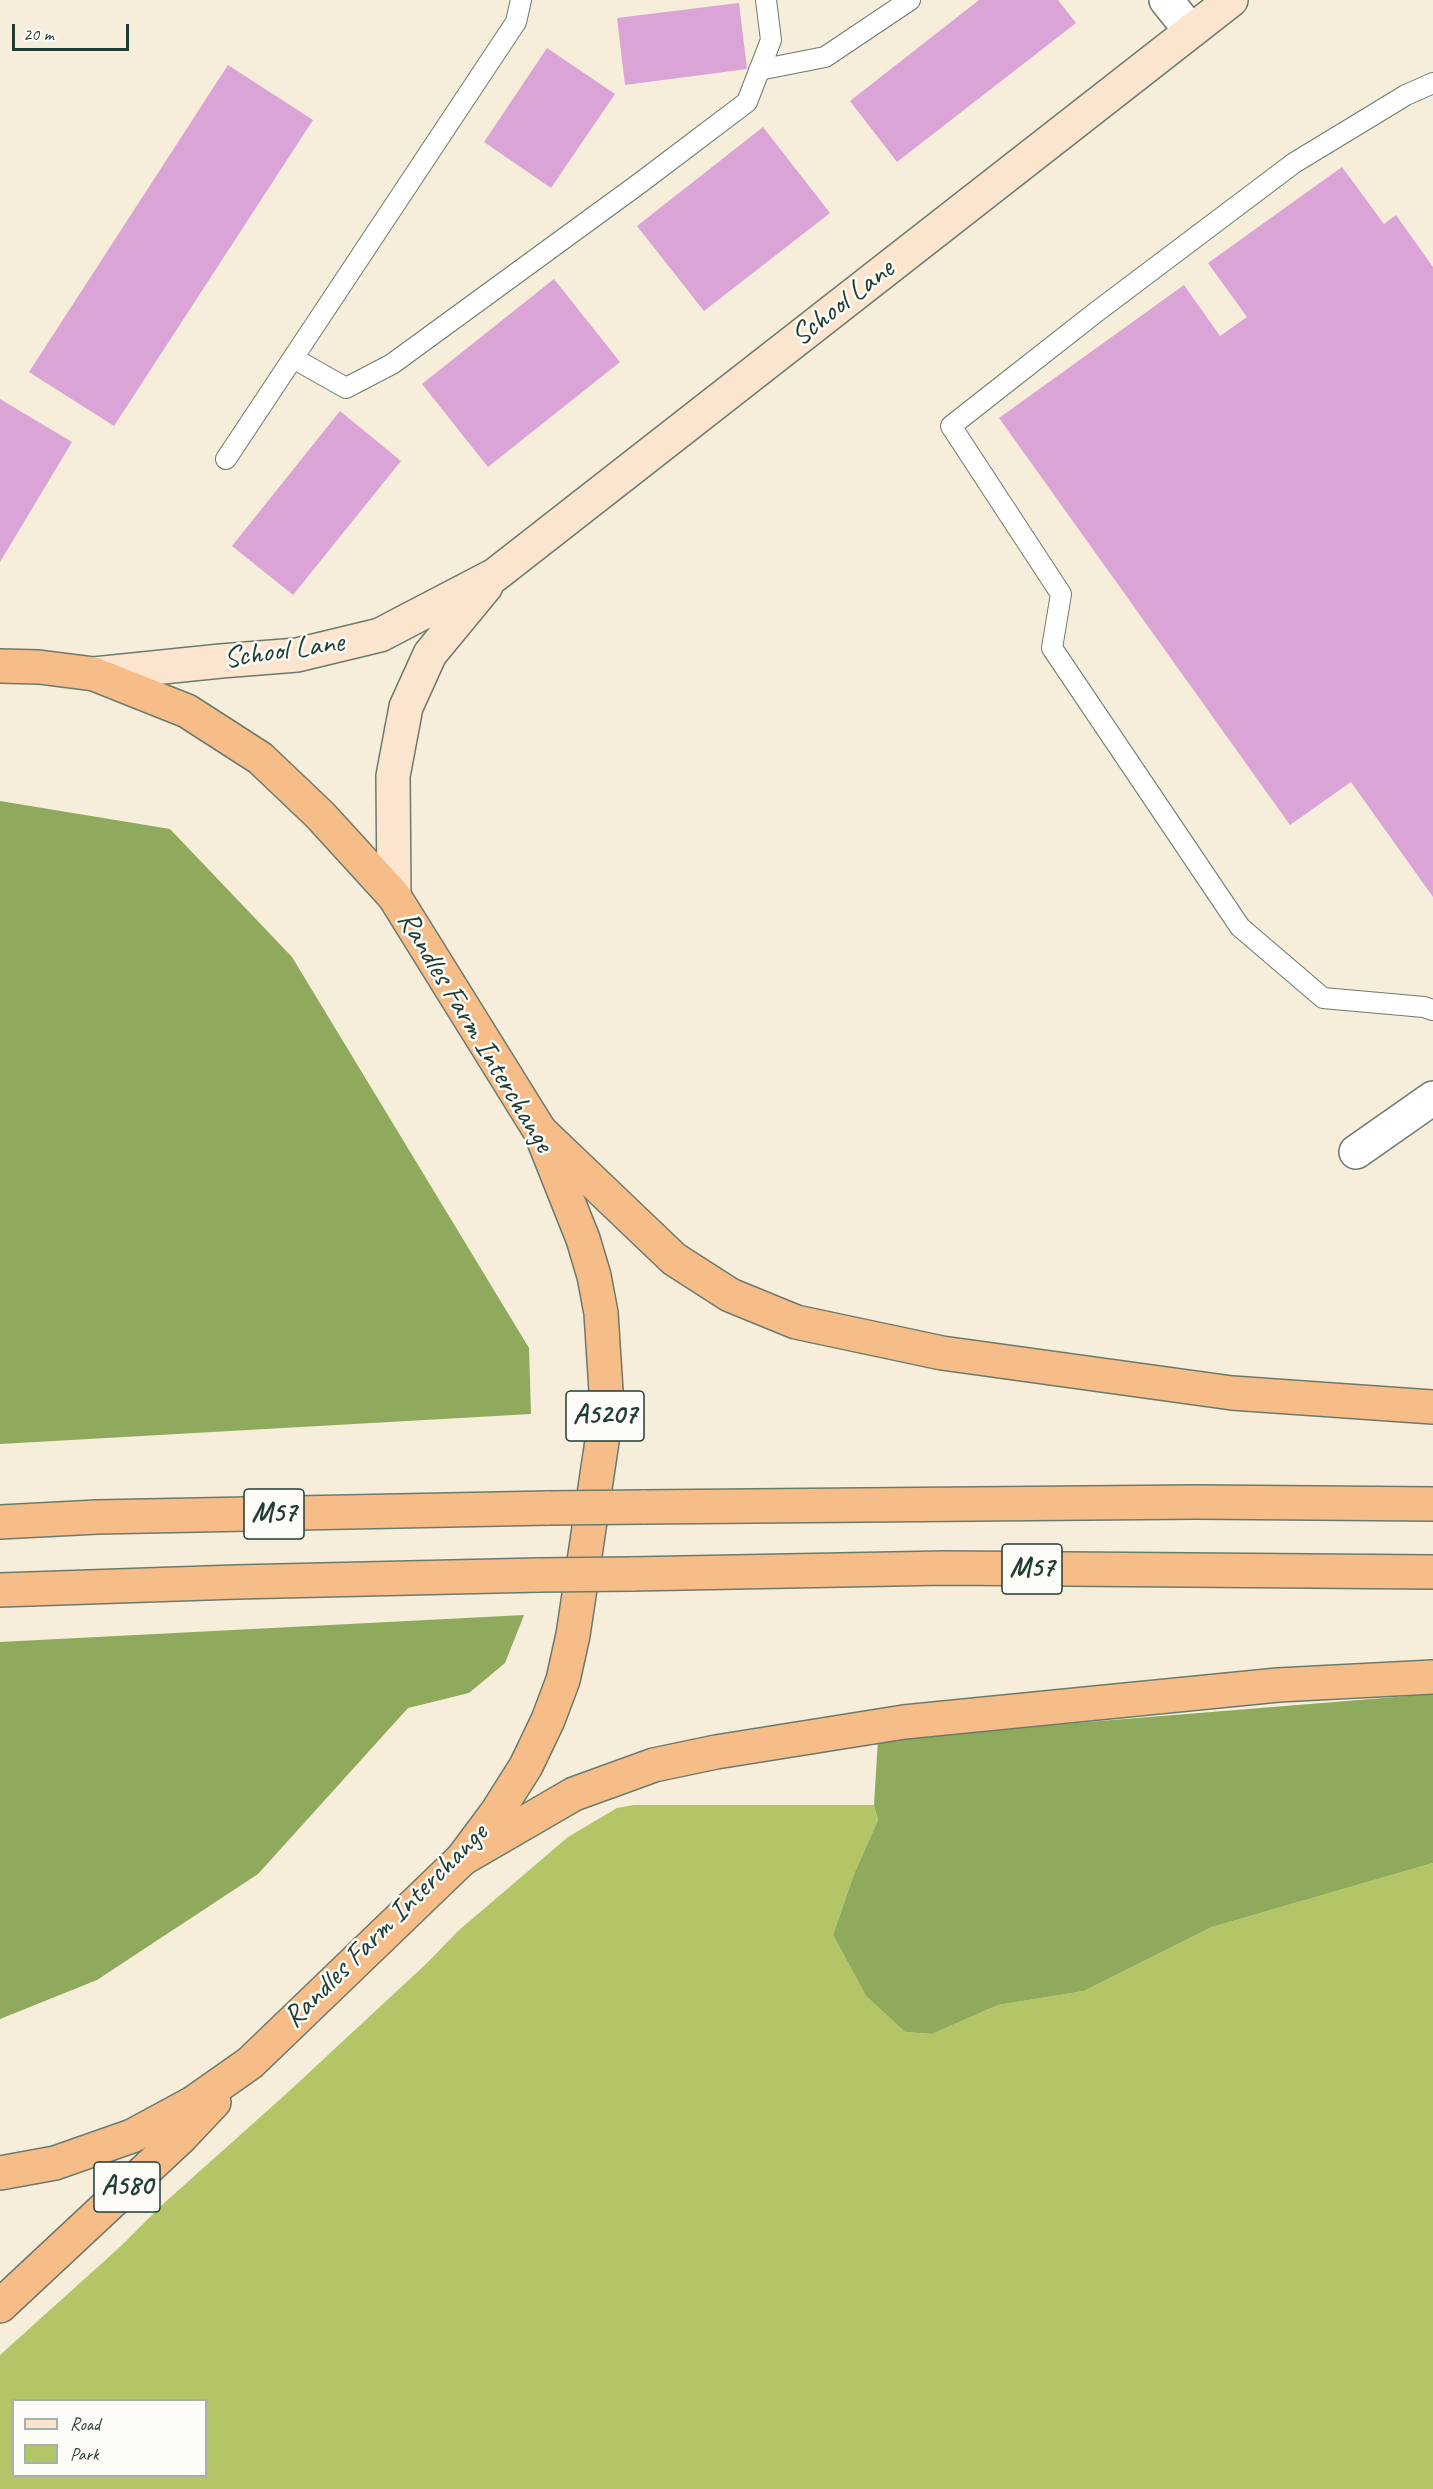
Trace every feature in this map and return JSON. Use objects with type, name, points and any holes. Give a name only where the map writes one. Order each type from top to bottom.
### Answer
[{"type":"highway","name":"Randles Farm Interchange","points":[[0,666],[39,667],[94,675],[187,711],[260,759],[320,815],[394,896],[540,1131],[583,1239],[594,1276],[605,1352],[604,1428],[573,1635],[563,1680],[548,1720],[526,1766],[497,1812],[462,1859],[250,2063],[193,2103],[132,2136],[55,2163],[0,2173]]},
{"type":"highway","points":[[540,1131],[674,1259],[730,1295],[796,1322],[942,1353],[1232,1393],[1433,1407]]},
{"type":"highway","name":"M57","points":[[0,1522],[97,1517],[549,1508],[1197,1502],[1433,1504]]},
{"type":"highway","name":"M57","points":[[0,1590],[539,1575],[945,1569],[1433,1572]]},
{"type":"highway","points":[[462,1859],[574,1794],[654,1765],[716,1752],[904,1722],[1278,1685],[1433,1677]]},
{"type":"highway","name":"A580","points":[[0,2306],[181,2137],[250,2063]]},
{"type":"main road","name":"School Lane","points":[[94,675],[297,655],[328,648],[380,635],[495,575],[1230,0]]},
{"type":"main road","name":"School Lane","points":[[394,896],[393,776],[406,706],[430,654],[495,575]]},
{"type":"street","points":[[1166,0],[1190,30]]},
{"type":"street","points":[[1356,1152],[1429,1109]]},
{"type":"lane","points":[[226,459],[516,22],[521,0]]},
{"type":"lane","points":[[293,357],[346,388],[392,364],[747,102],[771,40],[766,0]]},
{"type":"lane","points":[[759,70],[825,57],[910,0]]},
{"type":"lane","points":[[1433,83],[1406,95],[1294,163],[1095,313],[951,426],[1061,594],[1052,648],[1240,927],[1323,998],[1424,1007],[1433,1011]]},
{"type":"green space","points":[[0,801],[170,829],[292,957],[529,1348],[531,1414],[0,1444]]},
{"type":"green space","points":[[524,1615],[505,1663],[469,1693],[408,1708],[258,1874],[97,1980],[0,2019],[0,1642]]},
{"type":"green space","points":[[1433,1694],[1433,1863],[1212,1927],[1084,1991],[998,2005],[932,2034],[905,2032],[866,1996],[833,1935],[854,1874],[878,1820],[874,1805],[878,1739]]},
{"type":"green space","points":[[634,1805],[874,1805],[878,1820],[854,1874],[833,1935],[866,1996],[905,2032],[932,2034],[998,2005],[1084,1991],[1212,1927],[1433,1863],[1433,2489],[0,2489],[0,2355],[286,2094],[427,1963],[458,1931],[568,1837],[617,1808]]},
{"type":"building","points":[[979,0],[1058,0],[1076,23],[897,162],[850,101]]},
{"type":"building","points":[[739,3],[747,69],[625,85],[617,18]]},
{"type":"building","points":[[547,48],[615,94],[551,188],[484,142]]},
{"type":"building","points":[[228,65],[313,120],[114,426],[29,372]]},
{"type":"building","points":[[763,127],[830,213],[704,311],[637,226]]},
{"type":"building","points":[[1342,167],[1384,224],[1396,215],[1433,267],[1433,897],[1351,782],[1290,825],[999,418],[1184,285],[1220,336],[1247,317],[1208,263]]},
{"type":"building","points":[[554,279],[620,362],[488,467],[422,384]]},
{"type":"building","points":[[0,399],[72,442],[0,562]]},
{"type":"building","points":[[340,411],[401,461],[293,595],[232,546]]}]
